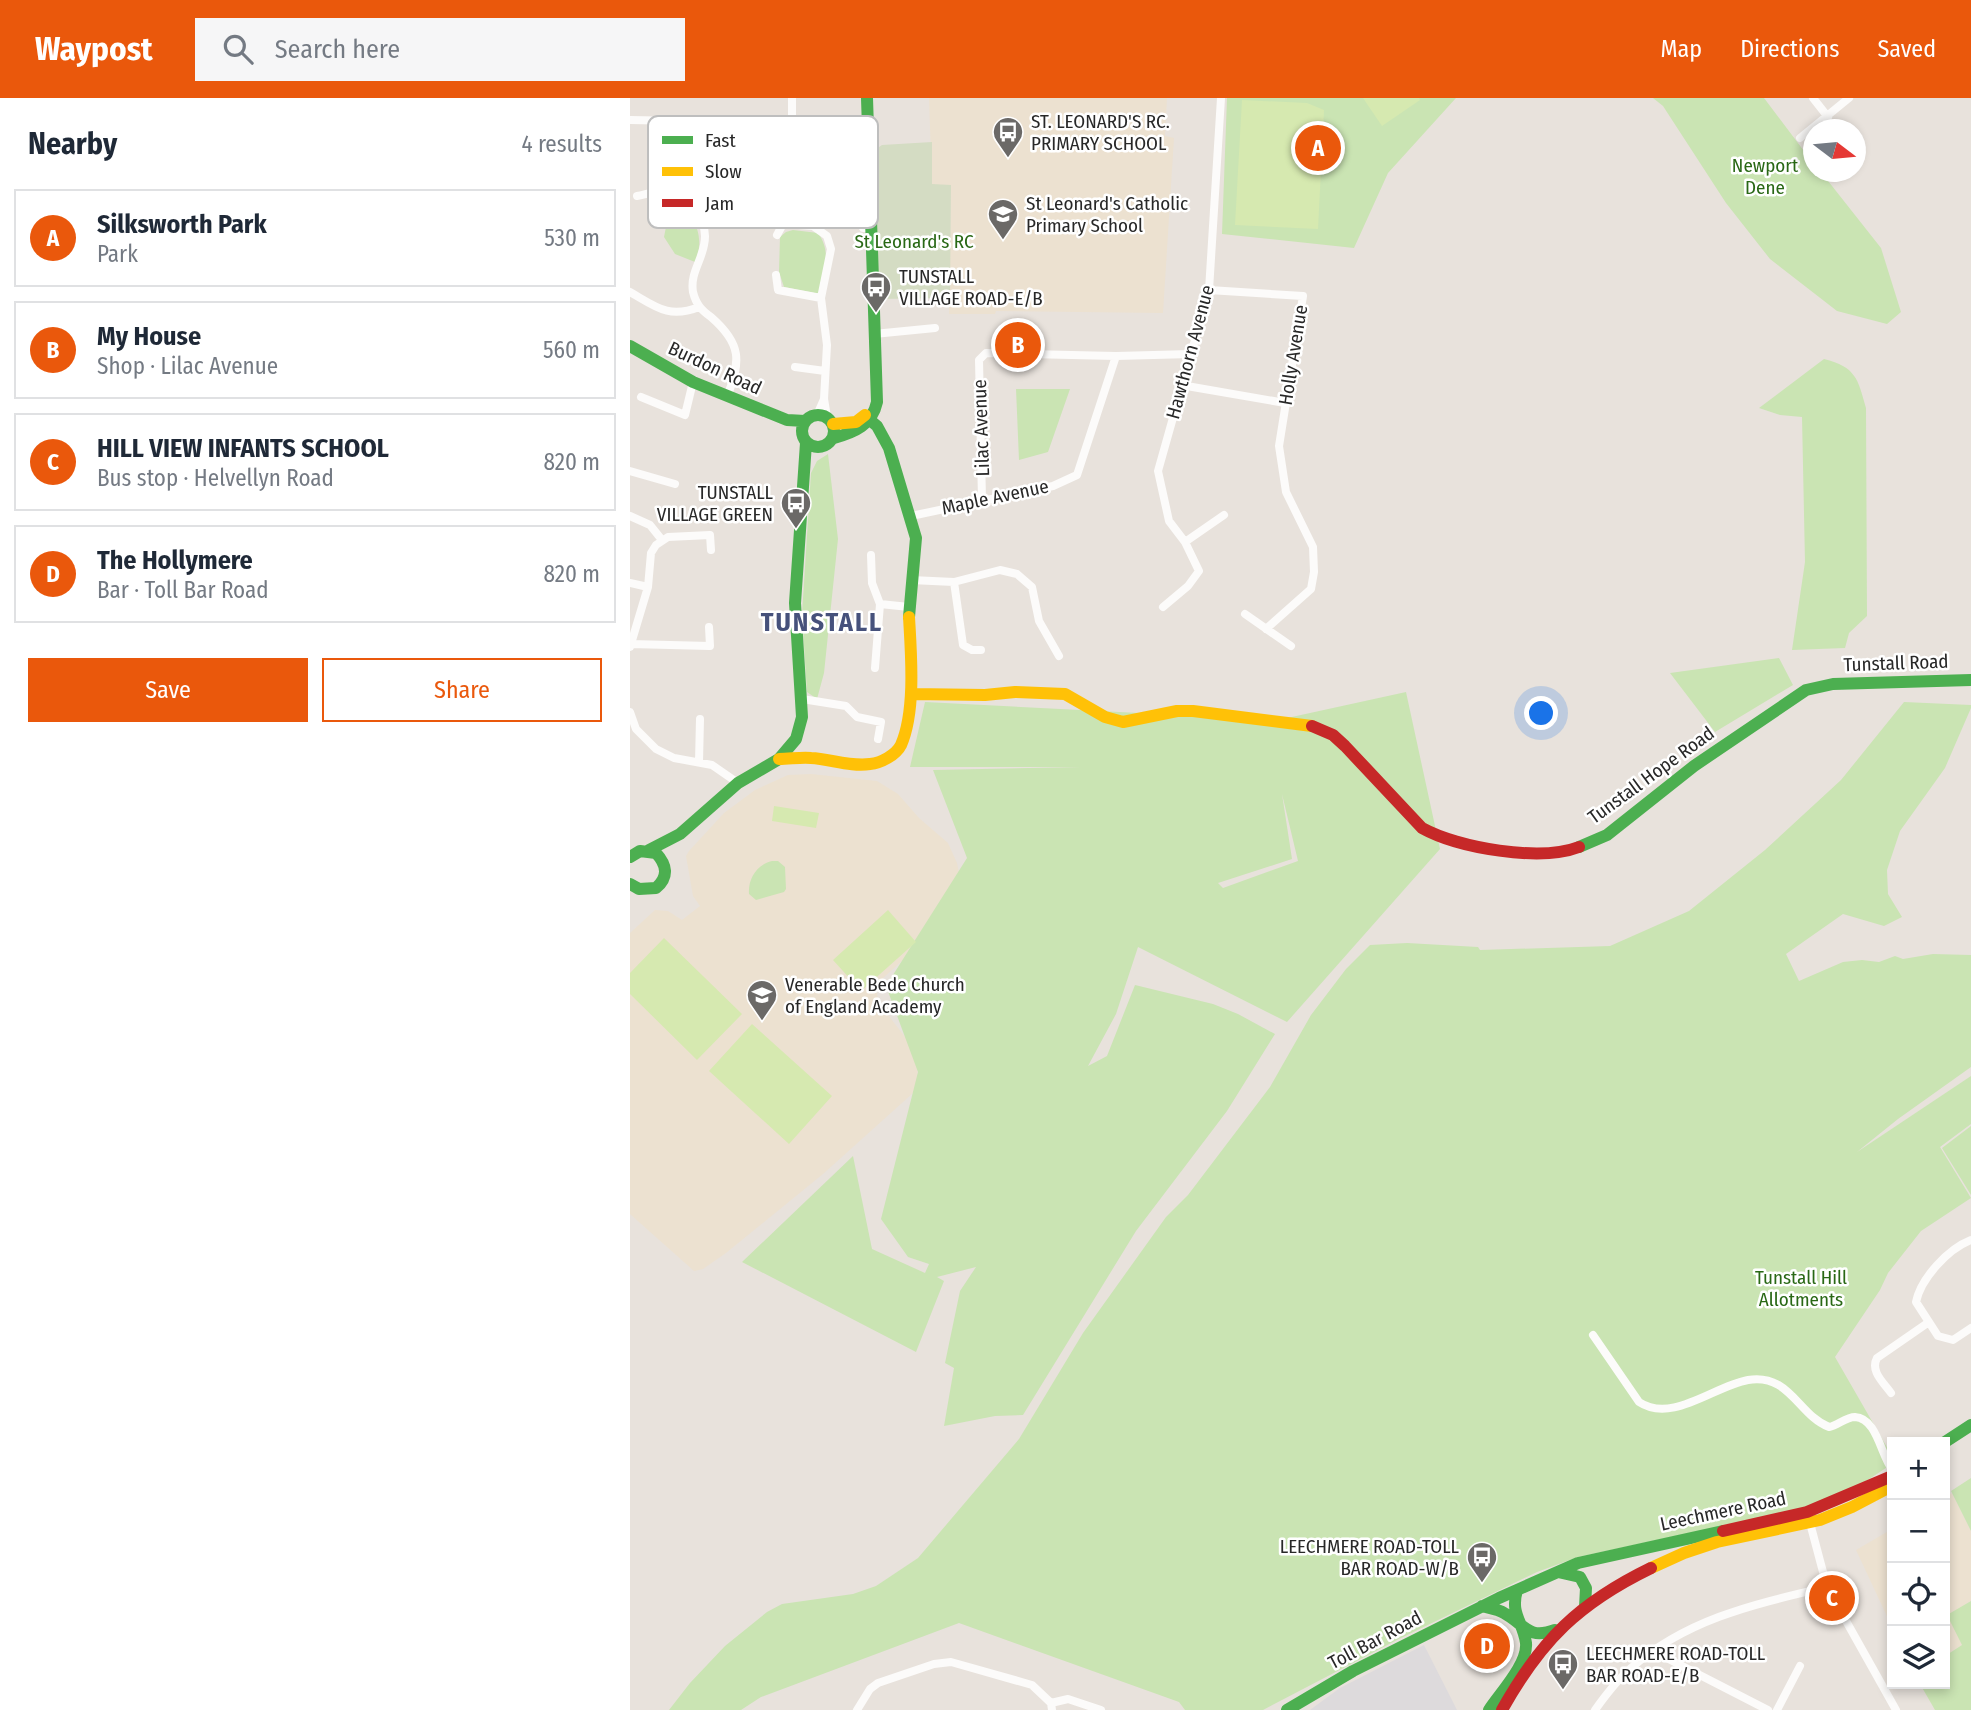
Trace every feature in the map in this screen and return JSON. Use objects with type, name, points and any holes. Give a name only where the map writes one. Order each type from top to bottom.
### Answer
[{"type":"street","points":[[792,98],[792,116]]},
{"type":"street","points":[[867,98],[867,116]]},
{"type":"street","name":"Hawthorn Avenue","points":[[1185,542],[1169,521],[1158,471],[1209,290],[1221,98]]},
{"type":"street","points":[[1813,98],[1828,117]]},
{"type":"street","points":[[1800,138],[1849,98]]},
{"type":"street","points":[[630,120],[648,120]]},
{"type":"street","points":[[637,196],[648,194]]},
{"type":"street","points":[[703,228],[702,253],[694,271],[693,290],[699,307],[728,333],[737,352],[737,370],[727,397]]},
{"type":"street","points":[[777,235],[781,228]]},
{"type":"street","points":[[630,900],[643,891],[658,887],[665,879],[664,862],[680,834],[738,783],[779,759],[793,746],[801,726],[802,699],[795,603],[806,463],[824,399],[827,345],[821,298],[831,248],[827,236],[816,228]]},
{"type":"street","points":[[818,427],[856,422],[867,418],[877,408],[871,228]]},
{"type":"street","points":[[776,275],[778,290],[821,298]]},
{"type":"street","name":"Holly Avenue","points":[[1209,290],[1303,296],[1279,446],[1286,492],[1313,547],[1314,572],[1311,589],[1266,629]]},
{"type":"street","points":[[630,292],[660,309],[674,313],[699,307]]},
{"type":"street","points":[[874,334],[935,328]]},
{"type":"street","name":"Burdon Road","points":[[630,346],[693,382],[727,397],[787,420],[818,427]]},
{"type":"street","name":"Lilac Avenue","points":[[982,500],[979,360],[986,353],[1116,356],[1191,354]]},
{"type":"street","name":"Maple Avenue","points":[[911,516],[1054,486],[1077,475],[1116,356]]},
{"type":"street","points":[[796,367],[825,371]]},
{"type":"street","points":[[684,426],[693,382]]},
{"type":"street","points":[[1181,385],[1285,402]]},
{"type":"street","points":[[641,397],[685,415]]},
{"type":"street","points":[[779,759],[811,758],[867,765],[888,758],[901,744],[912,694],[909,607],[917,548],[911,516],[884,437],[877,426],[867,418]]},
{"type":"street","points":[[806,463],[820,448],[828,445],[818,427]]},
{"type":"street","points":[[630,471],[675,484]]},
{"type":"street","points":[[1163,607],[1188,586],[1199,571],[1185,542],[1224,515]]},
{"type":"street","points":[[630,516],[650,525],[662,540]]},
{"type":"street","points":[[709,627],[710,646],[630,645],[648,587],[652,553],[662,540],[688,534],[710,535],[711,550]]},
{"type":"street","points":[[871,555],[872,583],[880,604],[875,668]]},
{"type":"street","points":[[911,580],[954,582],[1000,570],[1017,574],[1032,587],[1039,621],[1059,656]]},
{"type":"street","points":[[954,582],[963,645],[972,650],[981,650]]},
{"type":"street","points":[[630,583],[648,587]]},
{"type":"street","points":[[880,604],[909,607]]},
{"type":"street","points":[[1245,614],[1291,646]]},
{"type":"street","name":"Tunstall Road","points":[[1823,686],[1971,680]]},
{"type":"street","name":"Tunstall Hope Road","points":[[912,694],[1065,694],[1105,717],[1123,722],[1177,711],[1193,711],[1317,727],[1345,746],[1422,828],[1438,837],[1462,844],[1541,853],[1568,851],[1607,835],[1694,766],[1806,690],[1823,686]]},
{"type":"street","points":[[802,699],[846,706],[857,717],[881,722],[877,739]]},
{"type":"street","points":[[630,712],[636,729],[656,749],[674,758],[712,765],[738,783]]},
{"type":"street","points":[[699,762],[700,719]]},
{"type":"street","points":[[793,746],[811,758]]},
{"type":"street","points":[[637,852],[680,834]]},
{"type":"street","points":[[637,852],[660,856],[664,862]]},
{"type":"street","points":[[630,884],[643,891]]},
{"type":"street","points":[[1971,1240],[1962,1243],[1944,1258],[1918,1292],[1916,1302],[1938,1336],[1953,1340],[1971,1328]]},
{"type":"street","points":[[1891,1393],[1875,1370],[1877,1358],[1929,1322]]},
{"type":"street","points":[[1593,1335],[1639,1402],[1647,1407],[1667,1409],[1727,1386],[1762,1379],[1778,1384],[1792,1394],[1820,1424],[1829,1427],[1857,1417],[1869,1423],[1887,1459]]},
{"type":"street","points":[[1950,1439],[1971,1425]]},
{"type":"street","points":[[1950,1449],[1971,1435]]},
{"type":"street","name":"Leechmere Road","points":[[1502,1710],[1543,1646],[1559,1629],[1585,1607],[1630,1578],[1704,1546],[1808,1517],[1887,1478]]},
{"type":"street","name":"Leechmere Road","points":[[1499,1598],[1578,1563],[1629,1550],[1857,1506],[1887,1489]]},
{"type":"street","points":[[1808,1517],[1827,1587],[1896,1710]]},
{"type":"street","points":[[1558,1572],[1580,1577],[1586,1588],[1585,1607]]},
{"type":"street","points":[[1595,1710],[1628,1670],[1693,1626],[1765,1601],[1827,1587]]},
{"type":"street","points":[[1489,1710],[1526,1653],[1526,1643],[1513,1605],[1517,1590]]},
{"type":"street","name":"Toll Bar Road","points":[[1287,1710],[1353,1671],[1499,1598]]},
{"type":"street","points":[[1482,1606],[1507,1615],[1519,1627],[1533,1634],[1545,1635],[1559,1629]]},
{"type":"street","points":[[1653,1651],[1768,1710]]},
{"type":"street","points":[[857,1710],[870,1689],[878,1683],[934,1664],[951,1662],[1032,1685],[1051,1706],[1068,1699],[1101,1710]]},
{"type":"street","points":[[1777,1710],[1800,1666]]},
{"type":"shaded area","points":[[929,98],[1167,98],[1165,136],[1174,138],[1163,313],[996,311],[995,314],[949,314],[951,186],[932,185]]},
{"type":"shaded area","name":"Venerable Bede Church of England Academy","points":[[811,774],[877,781],[898,794],[919,818],[948,843],[957,863],[961,883],[912,952],[883,978],[877,992],[878,1002],[909,1042],[917,1064],[918,1080],[913,1093],[823,1174],[726,1253],[703,1269],[694,1271],[630,1214],[630,933],[655,910],[668,911],[682,920],[700,906],[693,896],[686,856],[724,813],[755,790],[788,775]]},
{"type":"shaded area","points":[[1952,1493],[1971,1531],[1971,1601],[1950,1614],[1950,1500]]},
{"type":"shaded area","points":[[1887,1532],[1887,1616],[1856,1550]]},
{"type":"shaded area","points":[[1950,1619],[1962,1645],[1950,1653]]},
{"type":"shaded area","points":[[1424,1645],[1457,1710],[1310,1710],[1340,1688]]},
{"type":"green space","points":[[1227,98],[1456,98],[1388,173],[1354,248],[1222,234]]},
{"type":"green space","points":[[1363,98],[1419,98],[1420,100],[1382,126]]},
{"type":"green space","name":"Newport Dene","points":[[1653,98],[1764,98],[1803,150],[1803,182],[1829,182],[1881,248],[1901,312],[1887,324],[1837,311],[1770,259],[1726,203],[1663,106]]},
{"type":"green space","points":[[1242,100],[1307,103],[1324,110],[1318,229],[1235,225]]},
{"type":"green space","name":"St Leonard's RC","points":[[932,142],[932,184],[951,185],[950,298],[878,299],[878,148],[882,145]]},
{"type":"green space","points":[[666,228],[697,228],[699,243],[695,262],[675,254],[664,237]]},
{"type":"green space","points":[[793,230],[818,233],[825,247],[826,262],[820,294],[784,287],[779,272],[780,237]]},
{"type":"green space","points":[[1824,359],[1849,370],[1858,382],[1866,408],[1867,616],[1849,633],[1845,648],[1792,650],[1805,562],[1802,417],[1780,415],[1759,408]]},
{"type":"green space","points":[[1016,389],[1070,389],[1048,452],[1019,460]]},
{"type":"green space","name":"TUNSTALL VILLAGE GREEN","points":[[828,454],[838,539],[824,673],[817,699],[807,692],[802,614],[811,473],[817,461]]},
{"type":"green space","points":[[1779,658],[1793,685],[1715,732],[1670,673]]},
{"type":"green space","points":[[1406,692],[1440,849],[1287,1022],[1138,947],[1116,1014],[1088,1066],[1107,1056],[1135,985],[1213,1004],[1275,1034],[1227,1111],[1136,1231],[1023,1415],[995,1416],[944,1426],[954,1368],[945,1363],[960,1291],[976,1267],[937,1277],[944,1281],[916,1352],[742,1262],[853,1156],[872,1249],[925,1273],[929,1264],[908,1257],[881,1219],[918,1072],[886,986],[967,858],[933,770],[1081,767],[910,767],[925,702],[1278,720]],"holes":[[[1282,794],[1298,861],[1223,888],[1218,883],[1292,859]]]},
{"type":"green space","name":"Tunstall Hill Allotments","points":[[1904,702],[1971,705],[1945,768],[1900,831],[1887,870],[1888,894],[1902,917],[1884,926],[1843,914],[1786,954],[1799,981],[1843,962],[1879,962],[1895,956],[1903,959],[1933,954],[1971,955],[1971,1067],[1857,1152],[1971,1076],[1971,1124],[1940,1147],[1971,1198],[1921,1231],[1888,1273],[1880,1290],[1835,1357],[1887,1447],[1887,1467],[1851,1491],[1810,1507],[1578,1557],[1537,1572],[1397,1640],[1263,1710],[1185,1710],[1179,1702],[959,1623],[761,1697],[741,1710],[669,1710],[725,1646],[767,1612],[782,1604],[853,1594],[876,1586],[918,1558],[1019,1439],[1083,1333],[1166,1217],[1188,1195],[1270,1087],[1311,1015],[1346,969],[1370,945],[1407,943],[1478,947],[1480,950],[1610,946],[1689,911],[1765,850],[1841,780]]},
{"type":"green space","points":[[774,806],[819,813],[816,828],[772,821]]},
{"type":"green space","points":[[772,861],[778,861],[785,867],[786,889],[784,892],[756,900],[749,894],[752,878],[757,869]]},
{"type":"green space","points":[[888,910],[916,942],[861,991],[833,960]]},
{"type":"green space","points":[[664,938],[742,1014],[697,1060],[630,994],[630,973]]},
{"type":"green space","points":[[752,1024],[832,1096],[789,1144],[709,1071]]},
{"type":"green space","points":[[1971,1126],[1971,1195],[1942,1148]]},
{"type":"green space","points":[[1971,1478],[1971,1531],[1951,1491]]},
{"type":"green space","points":[[1971,1601],[1971,1710],[1935,1710],[1923,1689],[1950,1689],[1950,1653],[1962,1645],[1950,1621],[1950,1613]]},
{"type":"traffic: fast","points":[[867,98],[868,116]]},
{"type":"traffic: fast","points":[[834,438],[867,422],[877,402],[871,228]]},
{"type":"traffic: fast","points":[[630,346],[693,382],[787,420],[805,421]]},
{"type":"traffic: fast","points":[[818,415],[830,419],[834,431],[830,443],[818,447],[806,443],[802,431],[806,419],[818,415]]},
{"type":"traffic: fast","points":[[865,416],[877,426],[889,448],[916,538],[909,617]]},
{"type":"traffic: fast","points":[[649,850],[680,834],[738,783],[779,759],[796,739],[802,717],[795,603],[806,443]]},
{"type":"traffic: fast","points":[[1579,847],[1607,835],[1694,766],[1806,690],[1833,684],[1971,680]]},
{"type":"traffic: fast","points":[[630,857],[640,851],[656,853],[665,871],[663,880],[656,888],[639,889],[630,884]]},
{"type":"traffic: fast","points":[[1950,1439],[1971,1425]]},
{"type":"traffic: fast","points":[[1287,1710],[1353,1671],[1499,1598],[1578,1563],[1723,1531]]},
{"type":"traffic: fast","points":[[1558,1572],[1580,1577],[1586,1588],[1585,1607]]},
{"type":"traffic: fast","points":[[1489,1710],[1523,1660],[1526,1643],[1515,1606],[1517,1590]]},
{"type":"traffic: fast","points":[[1482,1606],[1502,1612],[1532,1632],[1546,1633],[1555,1630]]},
{"type":"traffic: slow","points":[[833,424],[856,422],[865,415]]},
{"type":"traffic: slow","points":[[779,759],[811,758],[863,765],[879,762],[896,752],[906,731],[911,699],[909,617]]},
{"type":"traffic: slow","points":[[912,694],[1065,694],[1105,717],[1123,722],[1177,711],[1193,711],[1312,726]]},
{"type":"traffic: slow","points":[[1651,1568],[1717,1542],[1820,1520],[1887,1489]]},
{"type":"traffic: jam","points":[[1312,726],[1333,735],[1422,828],[1437,835],[1477,847],[1522,853],[1563,851],[1579,847]]},
{"type":"traffic: jam","points":[[1723,1531],[1807,1512],[1887,1478]]},
{"type":"traffic: jam","points":[[1502,1710],[1532,1663],[1564,1626],[1603,1595],[1651,1568]]},
{"type":"place","name":"Silksworth Park","points":[[1318,148]]},
{"type":"place","name":"ST. LEONARD'S RC. PRIMARY SCHOOL","points":[[1008,159]]},
{"type":"place","name":"St Leonard's Catholic Primary School","points":[[1003,241]]},
{"type":"place","name":"TUNSTALL VILLAGE ROAD-E/B","points":[[876,314]]},
{"type":"place","name":"My House","points":[[1018,345]]},
{"type":"place","name":"TUNSTALL VILLAGE GREEN","points":[[796,530]]},
{"type":"place","name":"Venerable Bede Church of England Academy","points":[[762,1022]]},
{"type":"place","name":"LEECHMERE ROAD-TOLL BAR ROAD-W/B","points":[[1482,1584]]},
{"type":"place","name":"HILL VIEW INFANTS SCHOOL","points":[[1832,1598]]},
{"type":"place","name":"The Hollymere","points":[[1487,1646]]},
{"type":"place","name":"LEECHMERE ROAD-TOLL BAR ROAD-E/B","points":[[1563,1691]]},
{"type":"district","name":"TUNSTALL","points":[[822,622]]}]
